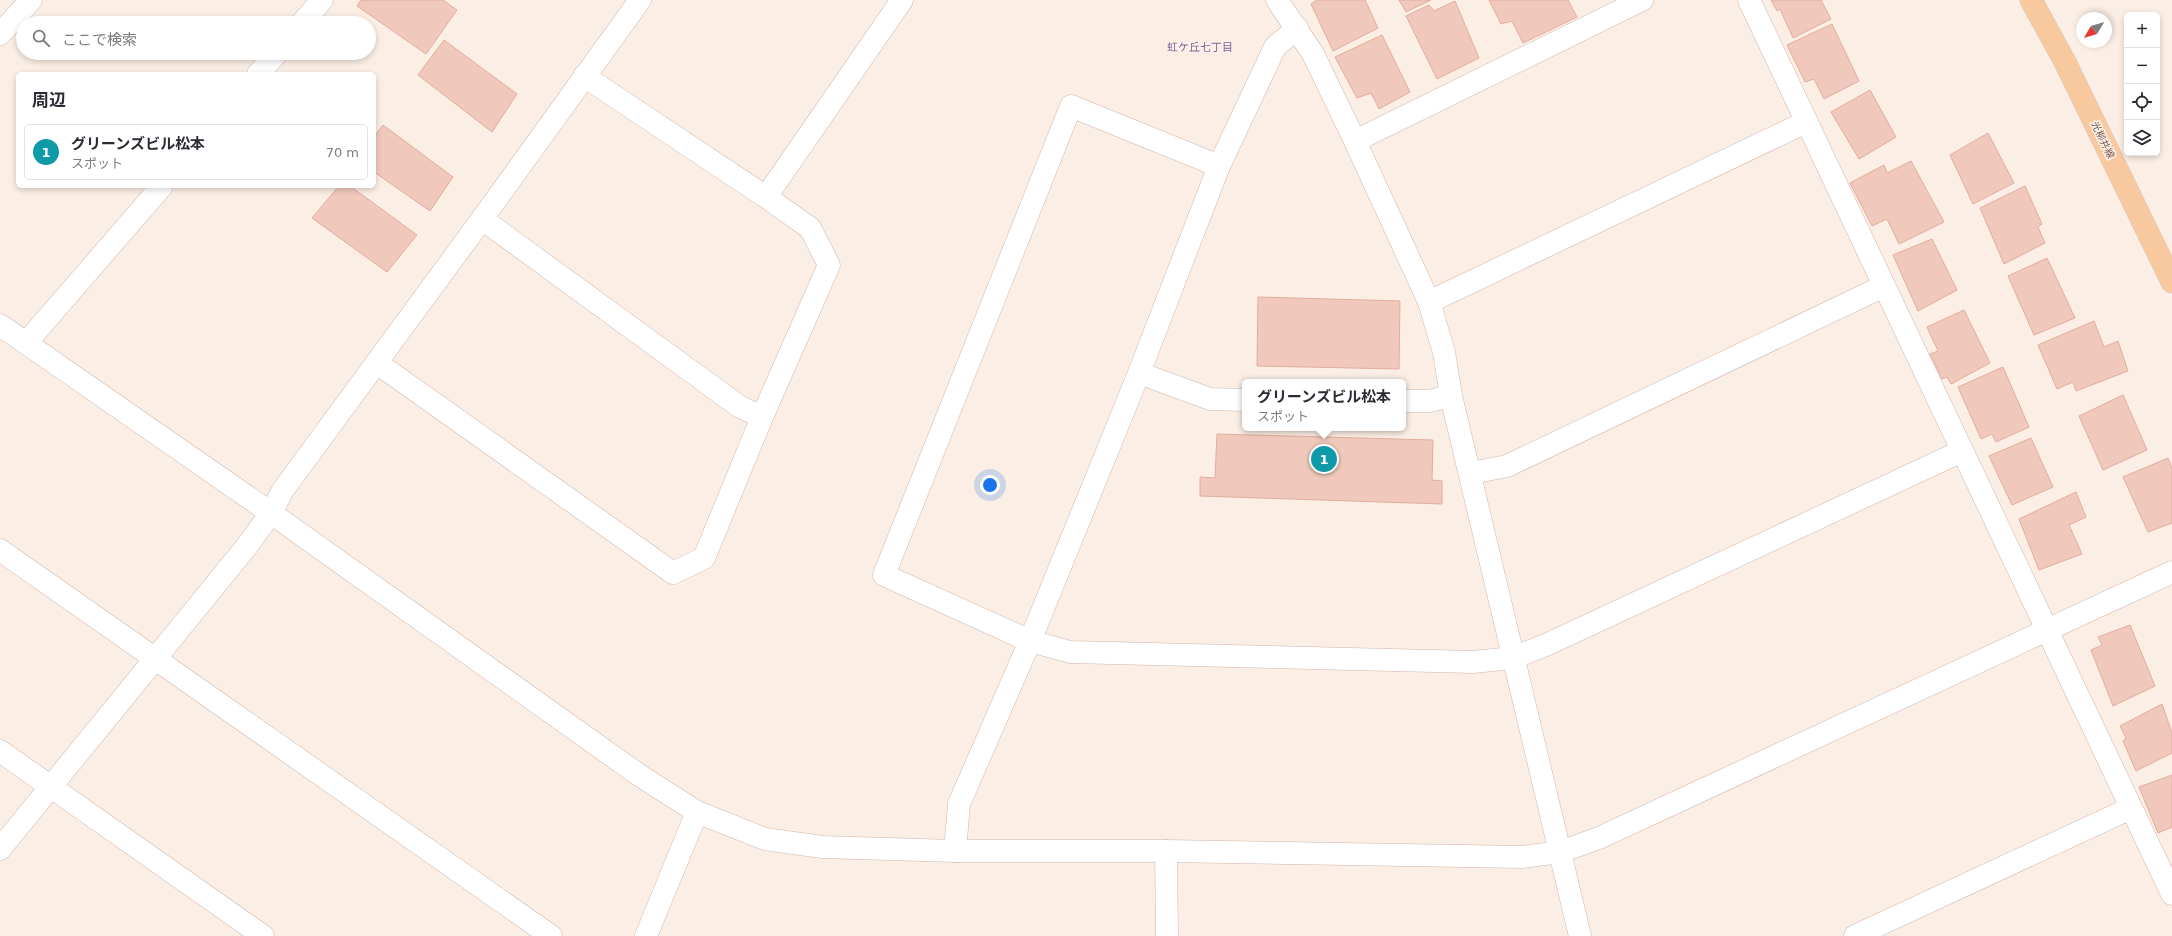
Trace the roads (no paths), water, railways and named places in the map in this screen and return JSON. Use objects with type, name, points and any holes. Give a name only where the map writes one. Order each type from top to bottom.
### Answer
[{"type":"main road","name":"光柳井線","points":[[2031,0],[2065,62],[2172,282]]},
{"type":"street","points":[[16,16],[31,0]]},
{"type":"street","points":[[0,849],[156,658],[271,513],[283,490],[482,219],[640,0]]},
{"type":"street","points":[[766,197],[902,0]]},
{"type":"street","points":[[1277,0],[1313,54],[1429,302],[1444,352],[1452,396],[1513,658],[1580,936]]},
{"type":"street","points":[[1355,141],[1642,0]]},
{"type":"street","points":[[1749,0],[2172,894]]},
{"type":"street","points":[[307,16],[317,2]]},
{"type":"street","points":[[0,34],[16,16]]},
{"type":"street","points":[[955,851],[959,804],[1030,641],[1139,373],[1219,166],[1275,47],[1297,28]]},
{"type":"street","points":[[260,72],[271,60]]},
{"type":"street","points":[[377,363],[673,574],[704,558],[762,417],[829,265],[810,228],[584,76]]},
{"type":"street","points":[[1219,166],[1071,106],[884,575],[1030,641],[1070,652],[1473,662],[1513,658],[1548,644],[1962,451]]},
{"type":"street","points":[[1429,302],[1806,122]]},
{"type":"street","points":[[26,343],[160,188]]},
{"type":"street","points":[[482,219],[740,407],[762,417]]},
{"type":"street","points":[[1471,473],[1507,466],[1884,286]]},
{"type":"street","points":[[0,325],[271,513],[639,775],[697,812],[765,839],[822,847],[955,851],[1166,851],[1522,857],[1560,852],[1606,834],[2046,629],[2172,572]]},
{"type":"street","points":[[1139,373],[1210,399],[1242,400]]},
{"type":"street","points":[[1406,401],[1429,401],[1452,396]]},
{"type":"street","points":[[0,550],[551,936]]},
{"type":"street","points":[[0,751],[263,936]]},
{"type":"street","points":[[1855,936],[2131,808]]},
{"type":"street","points":[[646,936],[697,812]]},
{"type":"street","points":[[1166,851],[1167,936]]},
{"type":"place","name":"グリーンズビル松本","points":[[1324,459]]},
{"type":"district","name":"虹ケ丘七丁目","points":[[1200,47]]}]
